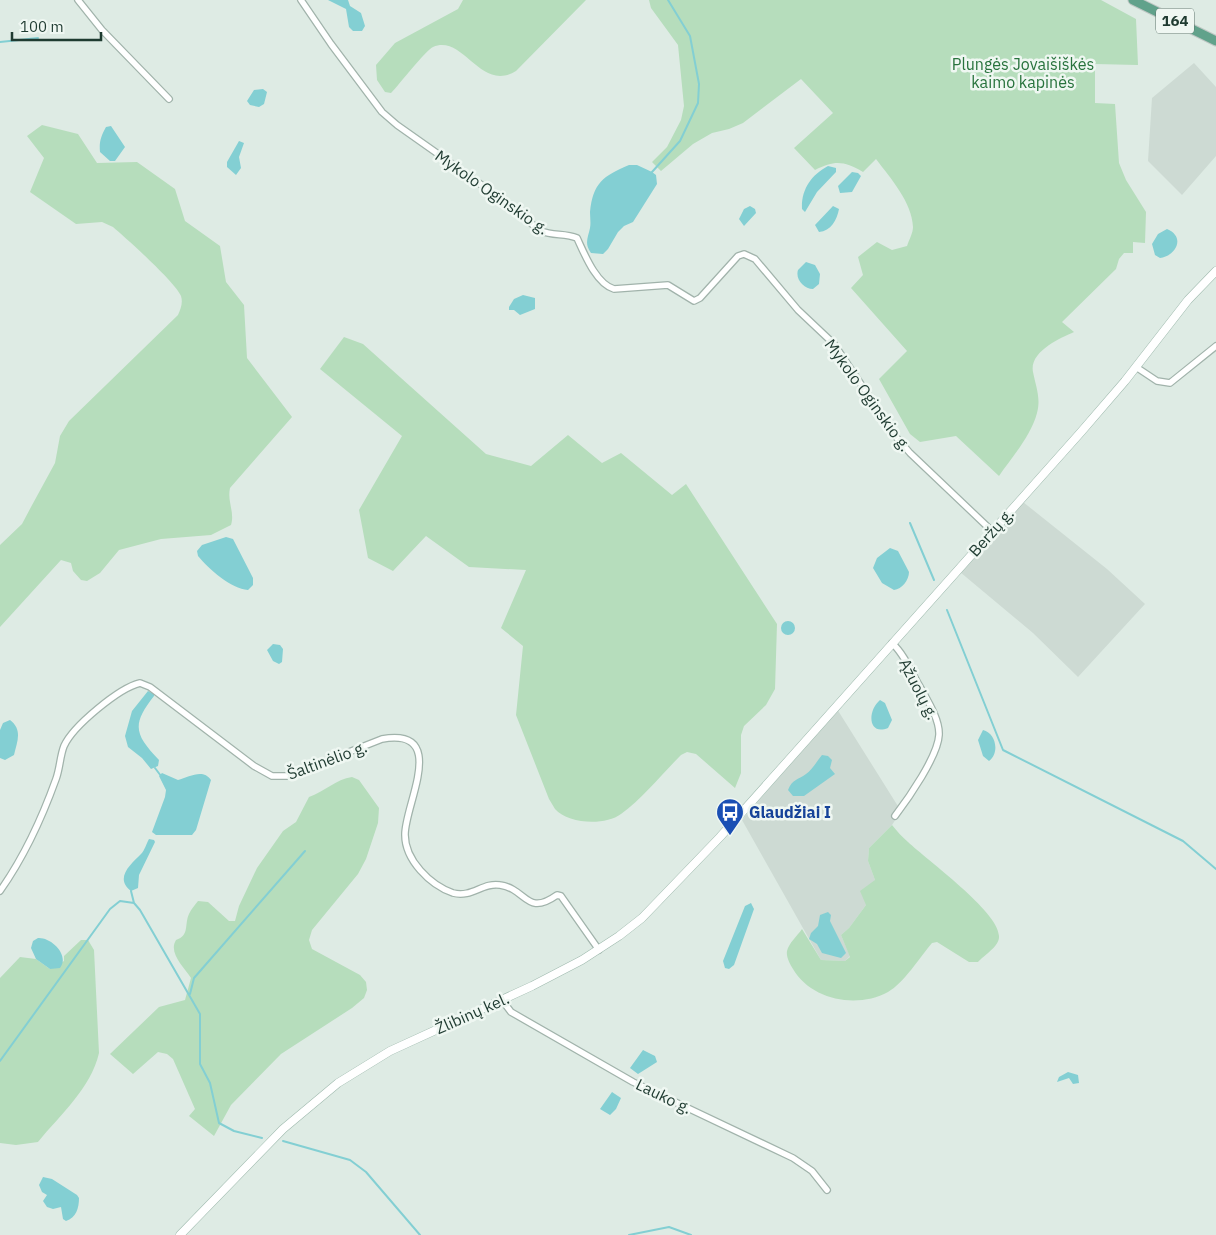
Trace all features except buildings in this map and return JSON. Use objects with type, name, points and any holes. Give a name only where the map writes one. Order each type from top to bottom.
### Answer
[{"type":"main road","name":"164","points":[[1134,0],[1216,41]]},
{"type":"main road","name":"Beržų g.","points":[[762,789],[1136,367],[1188,300],[1216,271]]},
{"type":"main road","name":"Žlibinų kel.","points":[[180,1235],[283,1129],[338,1083],[390,1051],[502,1000],[599,950],[631,927],[653,908],[762,789]]},
{"type":"street","points":[[78,0],[102,30],[169,99]]},
{"type":"street","name":"Mykolo Oginskio g.","points":[[301,0],[382,112],[541,231],[552,235],[568,234],[577,238],[590,266],[608,288],[668,285],[694,301],[700,298],[738,256],[744,254],[755,259],[798,310],[834,344],[910,453],[992,531]]},
{"type":"street","points":[[1136,367],[1157,381],[1170,383],[1216,346]]},
{"type":"street","name":"Ąžuolų g.","points":[[892,643],[907,663],[928,702],[939,735],[936,747],[914,789],[895,816]]},
{"type":"street","name":"Šaltinėlio g.","points":[[0,891],[18,863],[41,819],[60,769],[62,751],[68,740],[104,705],[130,687],[140,683],[150,687],[254,766],[272,776],[288,776],[382,739],[398,738],[407,741],[413,746],[420,762],[418,782],[408,814],[404,836],[406,848],[418,867],[440,886],[455,893],[469,894],[495,884],[509,888],[526,900],[538,905],[557,895],[561,896],[599,950]]},
{"type":"street","name":"Lauko g.","points":[[502,1000],[511,1012],[608,1068],[793,1158],[812,1171],[827,1190]]},
{"type":"shaded area","points":[[1194,63],[1216,87],[1216,156],[1182,195],[1148,161],[1152,98]]},
{"type":"shaded area","points":[[1023,502],[1107,569],[1145,604],[1078,677],[1033,633],[960,572]]},
{"type":"shaded area","points":[[837,709],[901,811],[892,825],[869,848],[868,861],[875,880],[866,905],[849,928],[841,935],[850,956],[845,961],[821,960],[742,820]]},
{"type":"green space","points":[[463,0],[586,0],[516,71],[503,76],[492,75],[482,70],[454,48],[444,45],[433,47],[429,50],[391,93],[385,92],[377,80],[376,65],[395,43],[458,9]]},
{"type":"green space","name":"Plungės Jovaišiškės kaimo kapinės","points":[[649,0],[1101,0],[1136,19],[1138,65],[1095,64],[1095,103],[1115,104],[1119,163],[1126,180],[1146,212],[1145,243],[1133,242],[1133,253],[1124,253],[1119,259],[1116,269],[1062,322],[1074,332],[1047,347],[1036,358],[1033,372],[1038,397],[1037,413],[1026,438],[999,476],[956,436],[920,442],[910,434],[879,379],[907,351],[851,288],[863,275],[858,257],[877,242],[892,250],[907,246],[913,229],[912,218],[900,191],[876,159],[863,172],[839,163],[815,170],[794,148],[833,113],[801,79],[743,123],[712,133],[693,144],[661,171],[652,162],[667,147],[681,120],[684,106],[678,45],[651,8]]},
{"type":"green space","points":[[42,125],[78,134],[97,163],[137,162],[175,189],[185,221],[220,246],[226,282],[244,305],[247,358],[292,417],[230,488],[231,525],[211,535],[161,539],[119,550],[100,573],[87,581],[81,580],[73,571],[71,563],[61,560],[0,627],[0,545],[22,524],[55,463],[60,436],[69,421],[178,315],[182,303],[181,296],[170,281],[113,227],[102,222],[76,224],[30,192],[44,158],[27,136]]},
{"type":"green space","points":[[344,337],[363,344],[486,454],[531,466],[568,435],[602,463],[621,453],[672,495],[686,484],[777,624],[775,689],[766,705],[744,726],[741,735],[741,773],[735,788],[696,754],[687,752],[681,755],[637,801],[614,818],[587,822],[569,818],[555,809],[549,799],[516,715],[523,646],[501,628],[526,570],[469,567],[426,536],[393,571],[368,558],[359,510],[402,436],[320,369]]},
{"type":"green space","points":[[352,777],[359,780],[379,808],[378,823],[366,859],[358,874],[312,930],[309,940],[312,949],[360,975],[366,982],[367,990],[364,998],[352,1008],[281,1054],[231,1105],[214,1136],[189,1116],[195,1109],[173,1059],[167,1054],[158,1052],[133,1074],[110,1054],[159,1007],[185,1000],[191,978],[175,955],[174,945],[176,940],[185,932],[189,914],[198,901],[208,902],[229,921],[235,921],[239,906],[257,868],[283,831],[296,822],[309,797],[341,780]]},
{"type":"green space","points":[[892,825],[906,840],[975,900],[996,926],[999,940],[978,962],[969,962],[937,942],[932,943],[900,983],[888,992],[863,1000],[836,999],[811,988],[801,980],[790,963],[787,951],[791,942],[802,929],[821,960],[845,961],[850,957],[841,935],[849,928],[866,905],[860,891],[875,880],[868,861],[869,848]]},
{"type":"green space","points":[[81,940],[88,940],[94,950],[99,1053],[95,1066],[74,1100],[38,1142],[16,1145],[0,1143],[0,978],[20,957],[36,959],[50,969],[64,961],[64,956]]},
{"type":"water","points":[[328,0],[348,0],[350,6],[361,13],[365,26],[362,31],[353,31],[349,27],[346,9]]},
{"type":"water","points":[[263,89],[267,92],[264,104],[259,107],[250,105],[247,101],[254,90]]},
{"type":"water","points":[[111,126],[125,147],[115,161],[110,161],[100,152],[100,142],[103,133],[106,127]]},
{"type":"water","points":[[239,141],[244,143],[239,157],[241,168],[236,175],[227,167],[227,162]]},
{"type":"water","points":[[629,165],[637,165],[652,172],[656,175],[657,184],[633,222],[624,226],[618,232],[608,249],[603,254],[591,253],[587,241],[591,202],[597,187],[606,177]]},
{"type":"water","points":[[828,166],[836,168],[836,172],[817,192],[805,212],[802,209],[802,202],[805,189],[817,174]]},
{"type":"water","points":[[852,172],[858,173],[861,176],[852,192],[840,193],[838,186]]},
{"type":"water","points":[[750,206],[755,209],[756,213],[744,226],[739,219],[744,209]]},
{"type":"water","points":[[833,206],[839,209],[835,221],[827,230],[819,232],[815,225]]},
{"type":"water","points":[[1167,229],[1173,232],[1176,237],[1177,246],[1171,254],[1160,258],[1155,255],[1152,244],[1158,234]]},
{"type":"water","points":[[806,262],[815,265],[820,274],[819,284],[813,289],[804,285],[798,277],[798,270]]},
{"type":"water","points":[[523,295],[535,298],[535,309],[520,315],[514,310],[509,310],[514,299]]},
{"type":"water","points":[[226,537],[233,539],[253,578],[253,585],[248,590],[241,589],[228,582],[208,567],[198,556],[197,551],[202,545]]},
{"type":"water","points":[[890,548],[898,551],[909,572],[904,584],[894,590],[882,583],[873,568],[877,558]]},
{"type":"water","points":[[785,621],[791,621],[795,628],[791,635],[785,635],[781,631],[781,625]]},
{"type":"water","points":[[273,644],[280,645],[283,649],[282,662],[279,664],[273,661],[267,650]]},
{"type":"water","points":[[148,691],[154,694],[154,696],[142,715],[139,722],[139,730],[145,744],[159,760],[158,766],[151,769],[142,758],[128,747],[125,736],[132,711]]},
{"type":"water","points":[[880,700],[885,703],[892,720],[888,728],[881,730],[873,726],[872,721],[873,710]]},
{"type":"water","points":[[10,720],[17,728],[17,741],[14,755],[5,760],[0,758],[0,730],[3,723]]},
{"type":"water","points":[[983,730],[991,735],[995,744],[995,753],[989,761],[983,756],[978,740]]},
{"type":"water","points":[[822,755],[828,756],[832,760],[830,768],[835,774],[804,796],[793,796],[788,790],[791,784],[808,772]]},
{"type":"water","points":[[162,773],[178,780],[200,774],[208,776],[211,780],[196,830],[192,835],[156,835],[152,832],[165,797],[166,790],[159,776]]},
{"type":"water","points":[[149,839],[155,842],[139,875],[138,888],[131,891],[126,886],[124,876]]},
{"type":"water","points":[[751,903],[754,909],[734,965],[729,969],[725,968],[723,961],[745,906]]},
{"type":"water","points":[[828,912],[831,915],[830,921],[846,953],[841,958],[822,953],[817,944],[809,939],[811,933],[818,926],[820,915]]},
{"type":"water","points":[[38,938],[48,940],[58,948],[63,958],[60,968],[50,969],[36,959],[31,948],[33,941]]},
{"type":"water","points":[[643,1050],[655,1056],[657,1062],[638,1074],[630,1068]]},
{"type":"water","points":[[1068,1072],[1078,1075],[1079,1083],[1073,1084],[1069,1078],[1057,1082],[1059,1077]]},
{"type":"water","points":[[612,1092],[621,1098],[616,1109],[610,1115],[600,1109]]},
{"type":"water","points":[[43,1177],[52,1179],[79,1198],[76,1212],[69,1220],[63,1219],[61,1207],[53,1209],[47,1207],[43,1201],[47,1195],[42,1192],[39,1185]]},
{"type":"waterway","points":[[652,172],[680,141],[698,103],[699,84],[690,36],[668,0]]},
{"type":"waterway","points":[[0,42],[38,38]]},
{"type":"waterway","points":[[910,523],[934,580]]},
{"type":"waterway","points":[[947,610],[1003,750],[1183,841],[1216,869]]},
{"type":"waterway","points":[[155,768],[161,776]]},
{"type":"waterway","points":[[190,994],[194,978],[305,851]]},
{"type":"waterway","points":[[131,891],[134,903],[140,910],[200,1014],[200,1064],[210,1083],[219,1123],[234,1131],[262,1138]]},
{"type":"waterway","points":[[0,1061],[110,909],[120,901],[134,903]]},
{"type":"waterway","points":[[283,1141],[350,1160],[366,1172],[420,1235]]},
{"type":"waterway","points":[[629,1235],[669,1227],[691,1235]]},
{"type":"place","name":"Glaudžiai I","points":[[730,836]]}]
